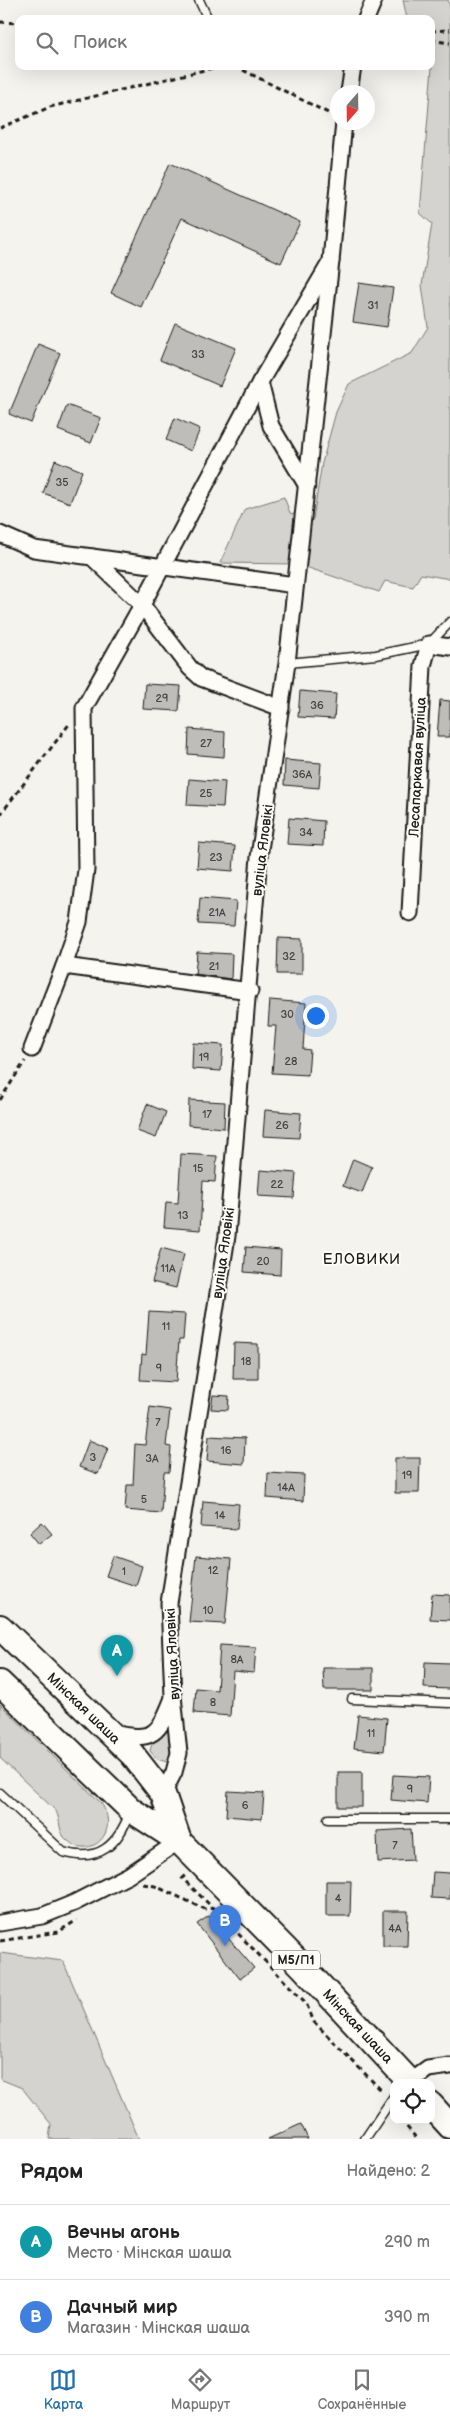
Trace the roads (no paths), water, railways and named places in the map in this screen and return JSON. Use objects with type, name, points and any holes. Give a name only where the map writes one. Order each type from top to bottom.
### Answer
[{"type":"main road","name":"Мінская шаша","points":[[0,1627],[132,1754],[163,1794]]},
{"type":"main road","name":"М5/П1","points":[[0,1683],[131,1810],[178,1841]]},
{"type":"main road","name":"М5/П1","points":[[163,1794],[178,1841]]},
{"type":"main road","points":[[131,1810],[152,1811],[160,1803],[163,1794]]},
{"type":"main road","name":"Мінская шаша","points":[[178,1841],[200,1862],[394,2079]]},
{"type":"main road","points":[[435,2109],[450,2126]]},
{"type":"street","points":[[368,15],[374,0]]},
{"type":"street","points":[[350,85],[352,70]]},
{"type":"street","name":"вуліца Яловікі","points":[[163,1794],[174,1772],[179,1753],[173,1696],[169,1602],[227,1236],[250,990],[259,857],[287,663],[331,261],[343,130]]},
{"type":"street","points":[[32,1049],[79,922],[86,870],[84,708],[142,606],[260,382],[331,261]]},
{"type":"street","points":[[260,382],[271,426],[307,486]]},
{"type":"street","points":[[0,534],[34,549],[295,585]]},
{"type":"street","points":[[92,557],[142,606],[190,668],[201,678],[281,708]]},
{"type":"street","points":[[429,644],[450,647]]},
{"type":"street","name":"Лесапаркавая вуліца","points":[[410,913],[423,666],[429,644]]},
{"type":"street","points":[[64,966],[250,990]]},
{"type":"street","points":[[110,1732],[131,1738],[149,1737],[163,1722],[173,1696]]},
{"type":"street","points":[[0,1923],[42,1916],[74,1903],[129,1875],[178,1841]]},
{"type":"street","points":[[416,2079],[428,2069],[450,2066]]},
{"type":"lane","points":[[199,0],[206,15]]},
{"type":"lane","points":[[287,663],[376,655],[429,644],[450,622]]},
{"type":"lane","points":[[352,1699],[450,1703]]},
{"type":"lane","points":[[0,1793],[63,1852],[76,1856],[88,1856],[108,1848],[126,1824],[131,1810]]},
{"type":"lane","points":[[328,1819],[450,1819]]},
{"type":"lane","points":[[365,2139],[390,2106]]},
{"type":"place","name":"Вечны агонь","points":[[117,1676]]},
{"type":"place","name":"Дачный мир","points":[[225,1946]]},
{"type":"district","name":"ЕЛОВИКИ","points":[[362,1259]]}]
